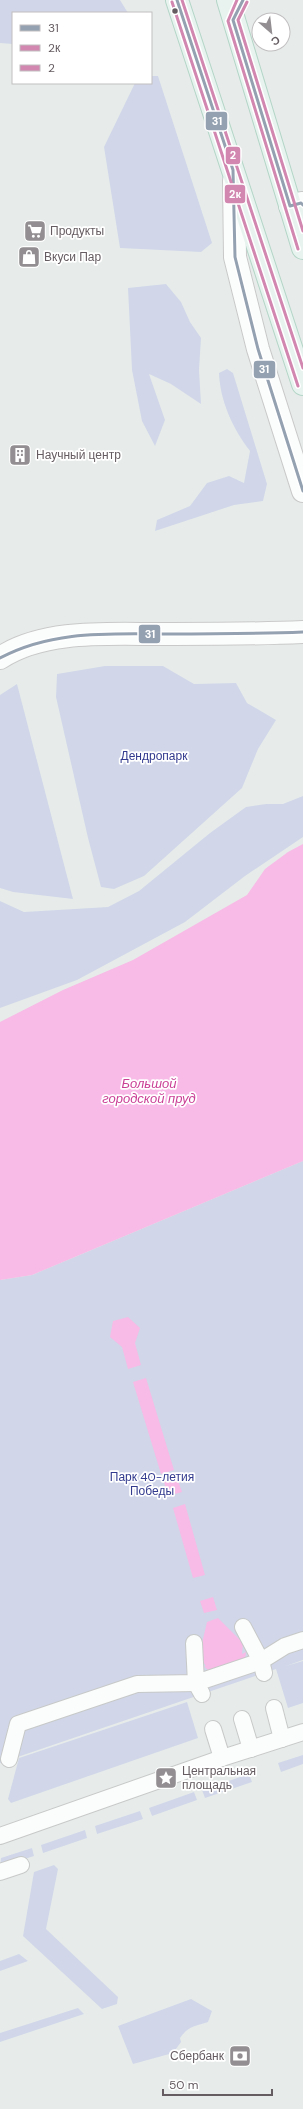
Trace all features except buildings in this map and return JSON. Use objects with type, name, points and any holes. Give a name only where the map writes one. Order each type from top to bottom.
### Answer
[{"type":"main road","points":[[177,0],[303,384]]},
{"type":"main road","points":[[228,0],[298,205],[303,248]]},
{"type":"street","points":[[233,170],[236,257],[258,350],[303,491]]},
{"type":"street","points":[[0,658],[10,652],[41,640],[88,635],[256,634],[303,632]]},
{"type":"street","points":[[243,1627],[262,1667]]},
{"type":"street","points":[[9,1758],[18,1724],[28,1714],[137,1684],[199,1688],[229,1679],[262,1667],[303,1628]]},
{"type":"street","points":[[285,1646],[303,1640]]},
{"type":"street","points":[[194,1643],[199,1688]]},
{"type":"street","points":[[274,1708],[282,1739]]},
{"type":"street","points":[[242,1719],[251,1749]]},
{"type":"street","points":[[213,1729],[222,1758]]},
{"type":"street","points":[[0,1836],[222,1758],[303,1732]]},
{"type":"street","points":[[0,1872],[21,1865]]},
{"type":"green space","points":[[0,0],[120,0],[127,12],[12,12],[12,44],[0,43]]},
{"type":"green space","points":[[152,76],[158,76],[212,243],[201,252],[120,248],[104,147],[135,84],[152,84]]},
{"type":"green space","points":[[166,284],[181,302],[190,322],[201,338],[199,370],[201,404],[171,384],[149,374],[165,420],[155,446],[142,421],[132,370],[128,288]]},
{"type":"green space","points":[[227,369],[233,373],[267,484],[263,501],[234,505],[155,531],[157,520],[190,506],[207,483],[229,476],[244,483],[250,451],[228,414],[222,394],[219,373]]},
{"type":"green space","name":"Дендропарк","points":[[105,666],[163,666],[194,684],[236,683],[247,703],[276,720],[258,749],[242,788],[144,876],[114,889],[101,887],[88,838],[56,697],[57,674]]},
{"type":"green space","points":[[17,684],[73,899],[13,892],[0,888],[0,695]]},
{"type":"green space","points":[[303,796],[303,837],[245,876],[185,922],[77,980],[0,1008],[0,901],[24,912],[108,907],[139,891],[210,833],[246,807],[266,804],[283,804]]},
{"type":"green space","name":"Парк 40-летия Победы","points":[[303,1161],[303,1660],[286,1666],[303,1661],[303,1703],[288,1708],[276,1669],[0,1763],[0,1280],[32,1275]]},
{"type":"green space","points":[[187,1702],[198,1738],[11,1803],[8,1799],[19,1758]]},
{"type":"green space","points":[[303,1755],[303,1764],[281,1772],[278,1763]]},
{"type":"green space","points":[[249,1774],[252,1782],[205,1798],[202,1790]]},
{"type":"green space","points":[[194,1792],[197,1800],[152,1816],[149,1808]]},
{"type":"green space","points":[[140,1811],[143,1819],[97,1834],[95,1826]]},
{"type":"green space","points":[[85,1830],[87,1838],[43,1853],[41,1845]]},
{"type":"green space","points":[[32,1848],[34,1856],[0,1867],[1,1858]]},
{"type":"green space","points":[[54,1865],[58,1869],[46,1929],[118,1997],[117,2004],[102,2009],[23,1936],[34,1872]]},
{"type":"green space","points":[[19,1954],[28,1961],[0,1971],[0,1961]]},
{"type":"green space","points":[[191,1999],[212,2011],[208,2022],[192,2027],[186,2031],[180,2038],[181,2042],[173,2053],[133,2064],[118,2026]]},
{"type":"green space","points":[[78,2008],[84,2014],[0,2042],[0,2033]]},
{"type":"water","name":"Большой городской пруд","points":[[303,844],[303,1161],[32,1275],[0,1280],[0,1022],[63,990],[133,960],[247,895],[265,869],[288,852]]},
{"type":"water","points":[[128,1317],[140,1328],[135,1343],[141,1365],[128,1369],[122,1347],[110,1337],[113,1321]]},
{"type":"water","points":[[146,1378],[174,1470],[161,1474],[133,1382]]},
{"type":"water","points":[[177,1478],[182,1492],[168,1496],[164,1482]]},
{"type":"water","points":[[185,1504],[205,1575],[193,1578],[173,1508]]},
{"type":"water","points":[[213,1597],[217,1610],[204,1613],[200,1601]]},
{"type":"water","points":[[218,1618],[243,1643],[242,1654],[246,1652],[245,1659],[210,1672],[204,1666],[206,1666],[199,1656],[207,1622]]},
{"type":"transit line","name":"31","points":[[177,0],[233,170],[235,257],[258,349],[303,491]]},
{"type":"transit line","name":"2","points":[[182,0],[303,368]]},
{"type":"transit line","name":"2к","points":[[237,0],[228,21],[298,249]]},
{"type":"transit line","name":"31","points":[[243,0],[233,20],[290,206],[301,203],[303,205]]},
{"type":"transit line","name":"2к","points":[[172,2],[298,386]]},
{"type":"transit line","name":"2","points":[[247,2],[238,20],[303,231]]},
{"type":"transit line","name":"31","points":[[0,658],[40,642],[61,638],[102,634],[234,634],[303,632]]},
{"type":"place","name":"Продукты","points":[[35,231]]},
{"type":"place","name":"Вкуси Пар","points":[[29,257]]},
{"type":"place","name":"Научный центр","points":[[20,455]]},
{"type":"place","name":"Центральная площадь","points":[[166,1778]]},
{"type":"place","name":"Сбербанк","points":[[240,2056]]}]
